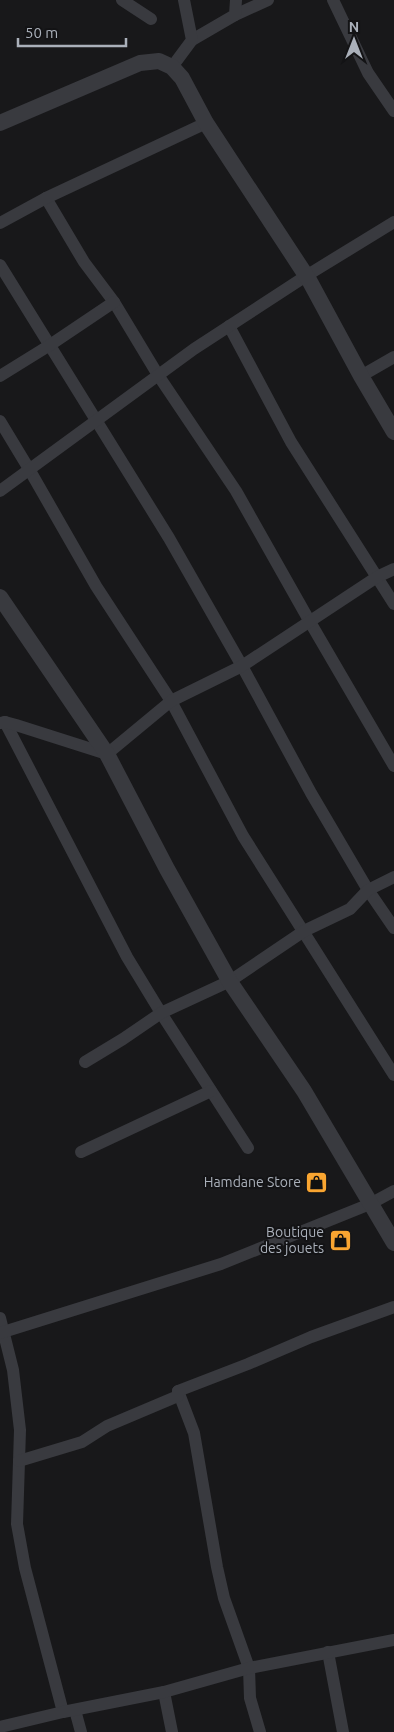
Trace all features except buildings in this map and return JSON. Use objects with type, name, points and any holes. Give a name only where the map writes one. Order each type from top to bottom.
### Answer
[{"type":"street","points":[[122,0],[151,19]]},
{"type":"street","points":[[184,0],[192,40]]},
{"type":"street","points":[[235,15],[236,0]]},
{"type":"street","points":[[172,67],[192,40],[235,15],[268,0]]},
{"type":"street","points":[[333,0],[368,73],[394,111]]},
{"type":"street","points":[[0,123],[140,63],[159,61],[172,67],[182,78],[206,122],[308,278],[361,376],[394,432]]},
{"type":"street","points":[[0,223],[46,198],[206,122]]},
{"type":"street","points":[[46,198],[84,262],[114,302],[158,375],[236,491],[394,766]]},
{"type":"street","points":[[308,278],[394,222]]},
{"type":"street","points":[[0,491],[158,375],[229,326],[364,245],[394,230]]},
{"type":"street","points":[[0,265],[169,538],[242,666],[311,793],[368,890],[394,928]]},
{"type":"street","points":[[0,376],[114,302]]},
{"type":"street","points":[[229,326],[291,442],[394,604]]},
{"type":"street","points":[[361,376],[394,357]]},
{"type":"street","points":[[0,421],[96,586],[171,701],[243,836],[394,1075]]},
{"type":"street","points":[[107,754],[171,701],[242,666],[377,576],[394,569]]},
{"type":"street","points":[[0,597],[107,754],[167,868],[230,981],[304,1091],[394,1244]]},
{"type":"street","points":[[3,722],[107,754]]},
{"type":"street","points":[[3,722],[127,957],[248,1148]]},
{"type":"street","points":[[85,1062],[123,1039],[161,1012],[230,981],[304,931],[350,909],[368,890],[394,877]]},
{"type":"street","points":[[81,1152],[211,1091]]},
{"type":"street","points":[[2,1332],[221,1264],[370,1204],[394,1191]]},
{"type":"street","points":[[178,1391],[311,1337],[394,1306]]},
{"type":"street","points":[[0,1318],[13,1370],[20,1430],[17,1524],[25,1568],[69,1711],[81,1732]]},
{"type":"street","points":[[19,1461],[82,1442],[107,1426],[178,1396],[178,1391]]},
{"type":"street","points":[[178,1391],[194,1433],[213,1547],[224,1598],[248,1668],[250,1698],[260,1732]]},
{"type":"street","points":[[0,1727],[164,1692],[248,1668],[394,1640]]},
{"type":"street","points":[[328,1652],[343,1732]]},
{"type":"street","points":[[164,1692],[172,1732]]},
{"type":"place","name":"Hamdane Store","points":[[317,1182]]},
{"type":"place","name":"Boutique des jouets","points":[[340,1240]]}]
